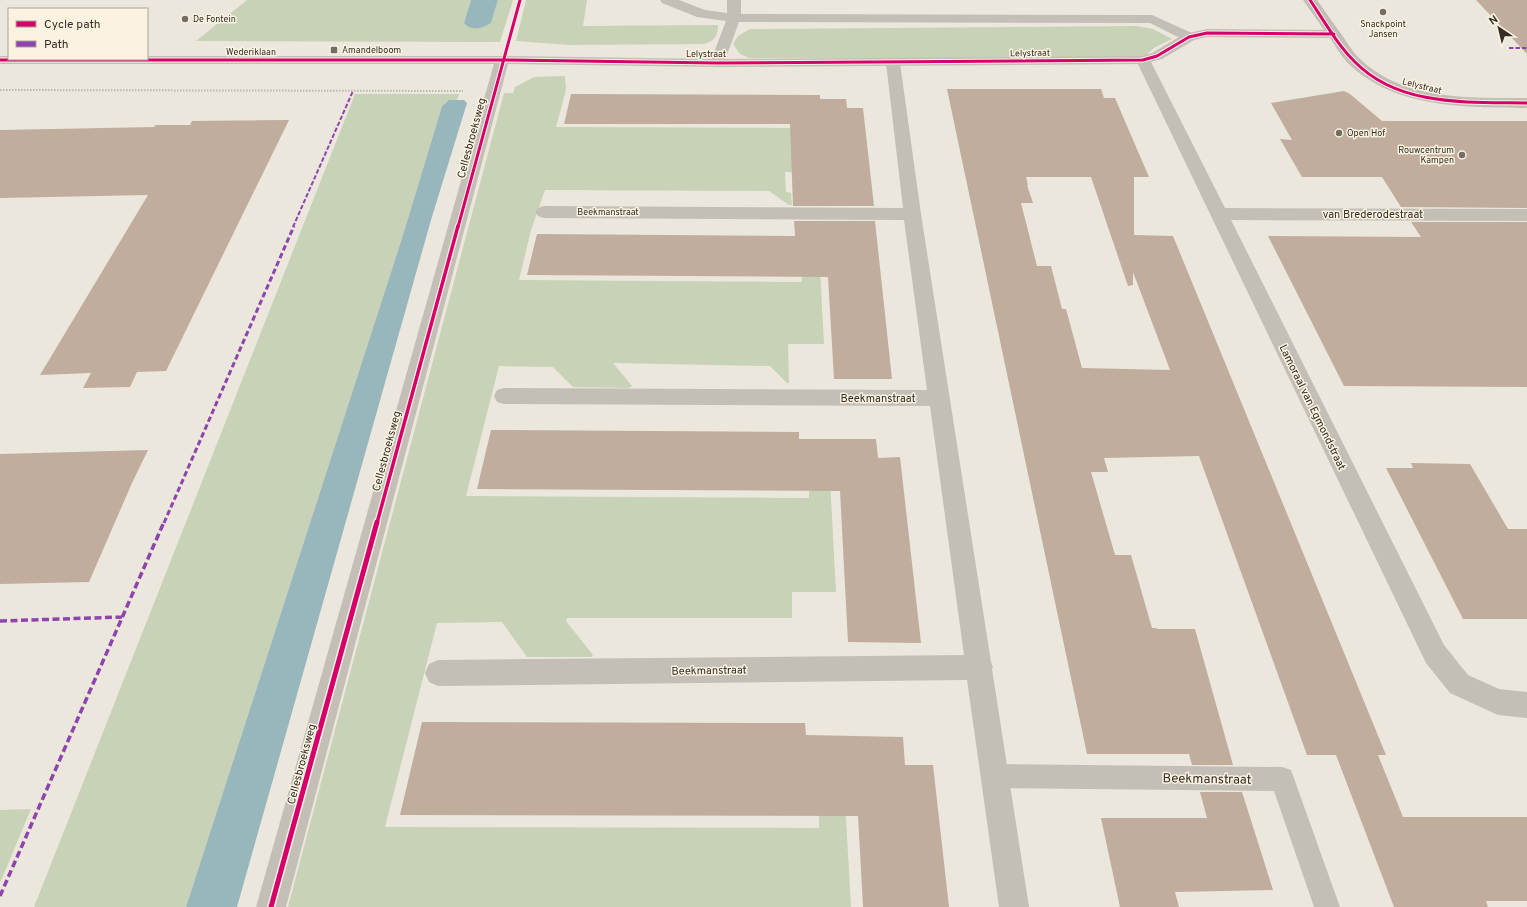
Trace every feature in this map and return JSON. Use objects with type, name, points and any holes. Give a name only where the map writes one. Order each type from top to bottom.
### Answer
[{"type":"street","points":[[666,0],[702,14],[734,18],[1152,19],[1189,37]]},
{"type":"street","points":[[718,63],[734,18],[734,0]]},
{"type":"street","points":[[1310,0],[1334,34]]},
{"type":"street","name":"Lelystraat","points":[[502,60],[718,63],[1144,60],[1157,56],[1189,37],[1207,33],[1334,34],[1355,62],[1376,79],[1401,91],[1434,99],[1467,102],[1527,103]]},
{"type":"street","name":"Wederiklaan","points":[[0,60],[502,60]]},
{"type":"street","name":"Cellesbroeksweg","points":[[271,907],[502,60]]},
{"type":"street","name":"Lamoraal van Egmondstraat","points":[[1144,60],[1218,214],[1435,654],[1459,684],[1498,702],[1527,705]]},
{"type":"street","points":[[893,62],[912,214],[980,667],[1014,907]]},
{"type":"street","name":"Beekmanstraat","points":[[544,212],[912,214]]},
{"type":"street","name":"van Brederodestraat","points":[[1218,214],[1527,215]]},
{"type":"street","name":"Beekmanstraat","points":[[504,396],[940,398]]},
{"type":"street","name":"Beekmanstraat","points":[[438,673],[980,667]]},
{"type":"lane","name":"Beekmanstraat","points":[[996,776],[1282,779],[1327,907]]},
{"type":"path","points":[[0,90],[494,91]]},
{"type":"green space","points":[[247,0],[471,0],[464,23],[491,23],[498,0],[513,0],[500,42],[196,41]]},
{"type":"green space","points":[[526,0],[587,0],[583,26],[718,25],[717,32],[713,40],[704,44],[569,45],[516,41]]},
{"type":"green space","points":[[1136,26],[1153,29],[1172,39],[1154,48],[1141,60],[749,58],[740,54],[733,44],[738,36],[750,29]]},
{"type":"green space","points":[[565,76],[566,90],[556,127],[798,128],[815,173],[785,172],[786,192],[791,193],[792,205],[789,205],[769,191],[545,190],[531,230],[519,280],[802,282],[802,269],[820,269],[824,344],[788,344],[789,383],[787,383],[770,366],[613,363],[632,386],[629,388],[573,387],[553,367],[499,366],[466,496],[809,498],[809,480],[830,479],[836,592],[792,592],[792,618],[567,618],[566,621],[593,655],[591,657],[527,657],[502,622],[437,623],[385,827],[819,828],[819,800],[845,800],[851,907],[288,907],[504,93],[513,93],[515,87],[534,77]]},
{"type":"green space","points":[[355,94],[459,94],[457,100],[447,101],[442,106],[403,235],[186,907],[34,907]]},
{"type":"green space","points":[[31,809],[0,883],[0,810]]},
{"type":"water","points":[[471,0],[498,0],[491,23],[481,28],[470,28],[464,23]]},
{"type":"water","points":[[449,100],[464,100],[467,103],[431,220],[237,907],[186,907],[403,235],[442,106]]},
{"type":"building","points":[[1476,0],[1527,0],[1527,54]]},
{"type":"building","points":[[947,89],[1101,89],[1104,98],[1115,98],[1149,177],[1134,177],[1134,235],[1173,236],[1386,755],[1378,755],[1403,817],[1527,817],[1527,901],[1486,901],[1488,907],[1394,907],[1336,755],[1307,755],[1199,456],[1104,458],[1108,472],[1091,472],[1115,555],[1131,555],[1152,628],[1195,629],[1233,765],[1192,765],[1189,754],[1087,754]],"holes":[[[1026,177],[1091,177],[1128,286],[1133,285],[1133,272],[1170,370],[1082,368],[1066,309],[1062,309],[1051,266],[1037,266],[1021,203],[1033,203]]]},
{"type":"building","points":[[1344,91],[1350,94],[1382,121],[1527,121],[1527,208],[1401,207],[1382,177],[1302,177],[1280,139],[1292,140],[1271,103]]},
{"type":"building","points":[[571,94],[820,95],[820,99],[846,99],[847,108],[863,108],[874,206],[793,206],[790,124],[564,124]]},
{"type":"building","points":[[289,120],[166,371],[137,372],[130,387],[83,388],[91,373],[40,375],[148,195],[0,198],[0,130],[154,127],[156,125],[190,125],[192,121]]},
{"type":"building","points":[[794,221],[875,221],[892,379],[834,379],[828,277],[527,275],[537,234],[795,236]]},
{"type":"building","points":[[1411,222],[1527,222],[1527,387],[1344,386],[1268,236],[1421,237]]},
{"type":"building","points":[[491,430],[799,432],[799,439],[876,439],[878,458],[900,457],[921,643],[848,642],[840,491],[477,489]]},
{"type":"building","points":[[148,450],[89,582],[0,584],[0,454]]},
{"type":"building","points":[[1411,463],[1470,464],[1508,529],[1527,529],[1527,619],[1463,619],[1386,468],[1413,468]]},
{"type":"building","points":[[422,722],[805,723],[806,735],[903,737],[905,765],[933,765],[949,907],[863,907],[858,816],[400,815]]},
{"type":"building","points":[[1200,792],[1242,792],[1273,890],[1175,892],[1179,907],[1120,907],[1101,818],[1207,818]]},
{"type":"marked path","points":[[1509,48],[1527,48]]},
{"type":"marked path","points":[[0,896],[353,91]]},
{"type":"marked path","points":[[0,621],[122,617]]},
{"type":"cycle path","points":[[271,907],[520,0]]},
{"type":"cycle path","points":[[1310,0],[1337,40],[1355,62],[1372,77],[1391,87],[1412,94],[1435,99],[1527,103]]},
{"type":"cycle path","points":[[0,60],[502,60],[717,63],[1143,60],[1157,56],[1189,37],[1207,33],[1334,34]]},
{"type":"place","name":"Snackpoint Jansen","points":[[1383,12]]},
{"type":"place","name":"De Fontein","points":[[185,19]]},
{"type":"place","name":"Amandelboom","points":[[334,50]]},
{"type":"place","name":"Open Hof","points":[[1339,133]]},
{"type":"place","name":"Rouwcentrum Kampen","points":[[1462,155]]}]
